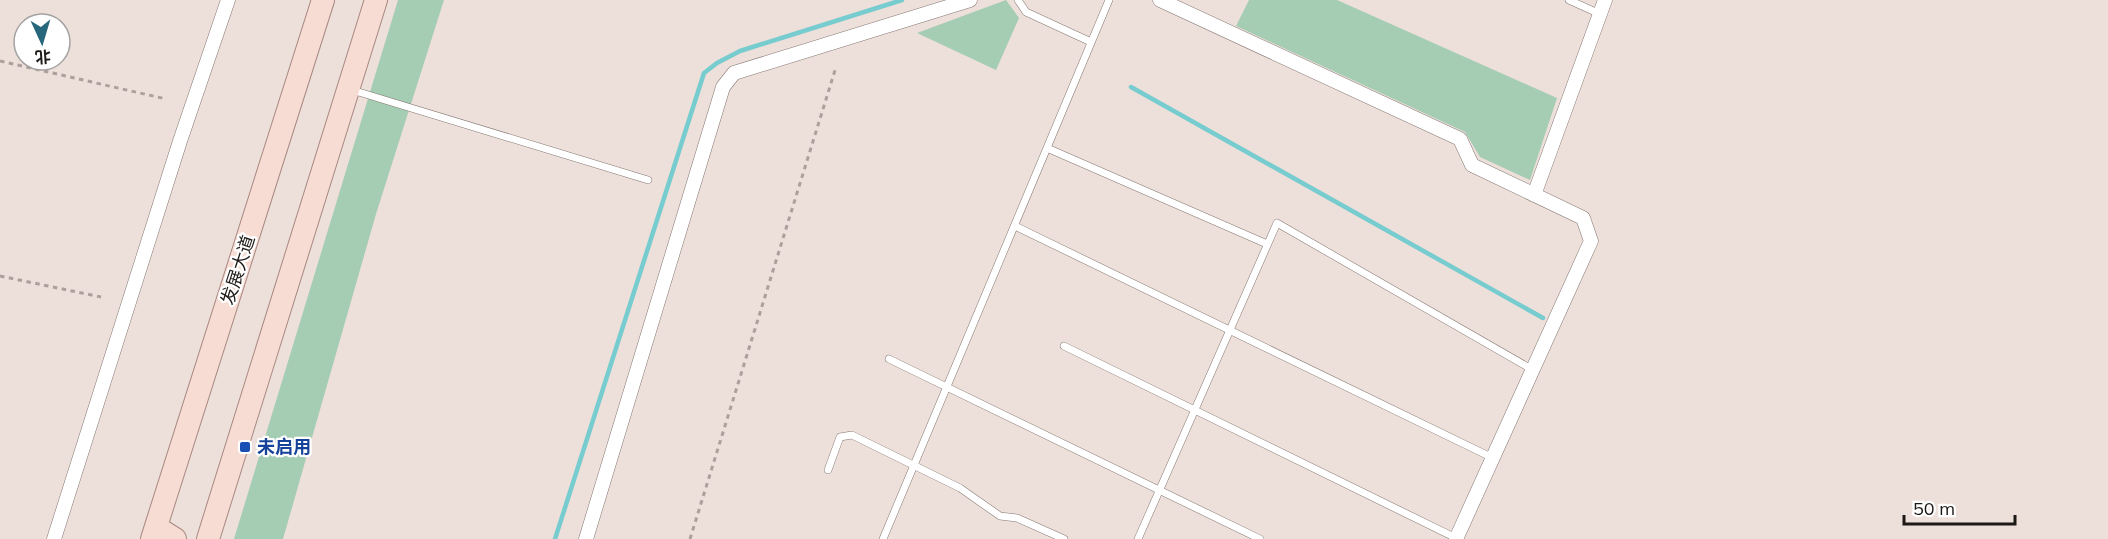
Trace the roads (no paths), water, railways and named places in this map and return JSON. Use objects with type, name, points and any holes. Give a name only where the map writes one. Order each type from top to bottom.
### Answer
[{"type":"main road","name":"发展大道","points":[[154,533],[323,0]]},
{"type":"main road","points":[[208,539],[376,0]]},
{"type":"main road","points":[[154,533],[175,539]]},
{"type":"street","points":[[54,539],[180,141],[228,0]]},
{"type":"street","points":[[586,539],[723,87],[734,73],[970,0]]},
{"type":"street","points":[[1161,0],[1460,139],[1472,165],[1582,218],[1591,241],[1456,538]]},
{"type":"street","points":[[1534,195],[1605,0]]},
{"type":"lane","points":[[1018,0],[1026,12],[1091,42]]},
{"type":"lane","points":[[883,539],[1109,0]]},
{"type":"lane","points":[[1569,0],[1600,14]]},
{"type":"lane","points":[[348,89],[648,180]]},
{"type":"lane","points":[[1047,148],[1267,244]]},
{"type":"lane","points":[[1138,539],[1277,223],[1533,370]]},
{"type":"lane","points":[[1014,226],[1492,458]]},
{"type":"lane","points":[[1064,346],[1456,538]]},
{"type":"lane","points":[[889,359],[1260,539]]},
{"type":"lane","points":[[828,470],[840,437],[852,435],[960,488],[1000,516],[1017,518],[1064,539]]},
{"type":"waterway","points":[[555,539],[704,73],[740,51],[902,0]]},
{"type":"waterway","points":[[1131,87],[1543,318]]},
{"type":"place","name":"未启用","points":[[245,447]]}]
